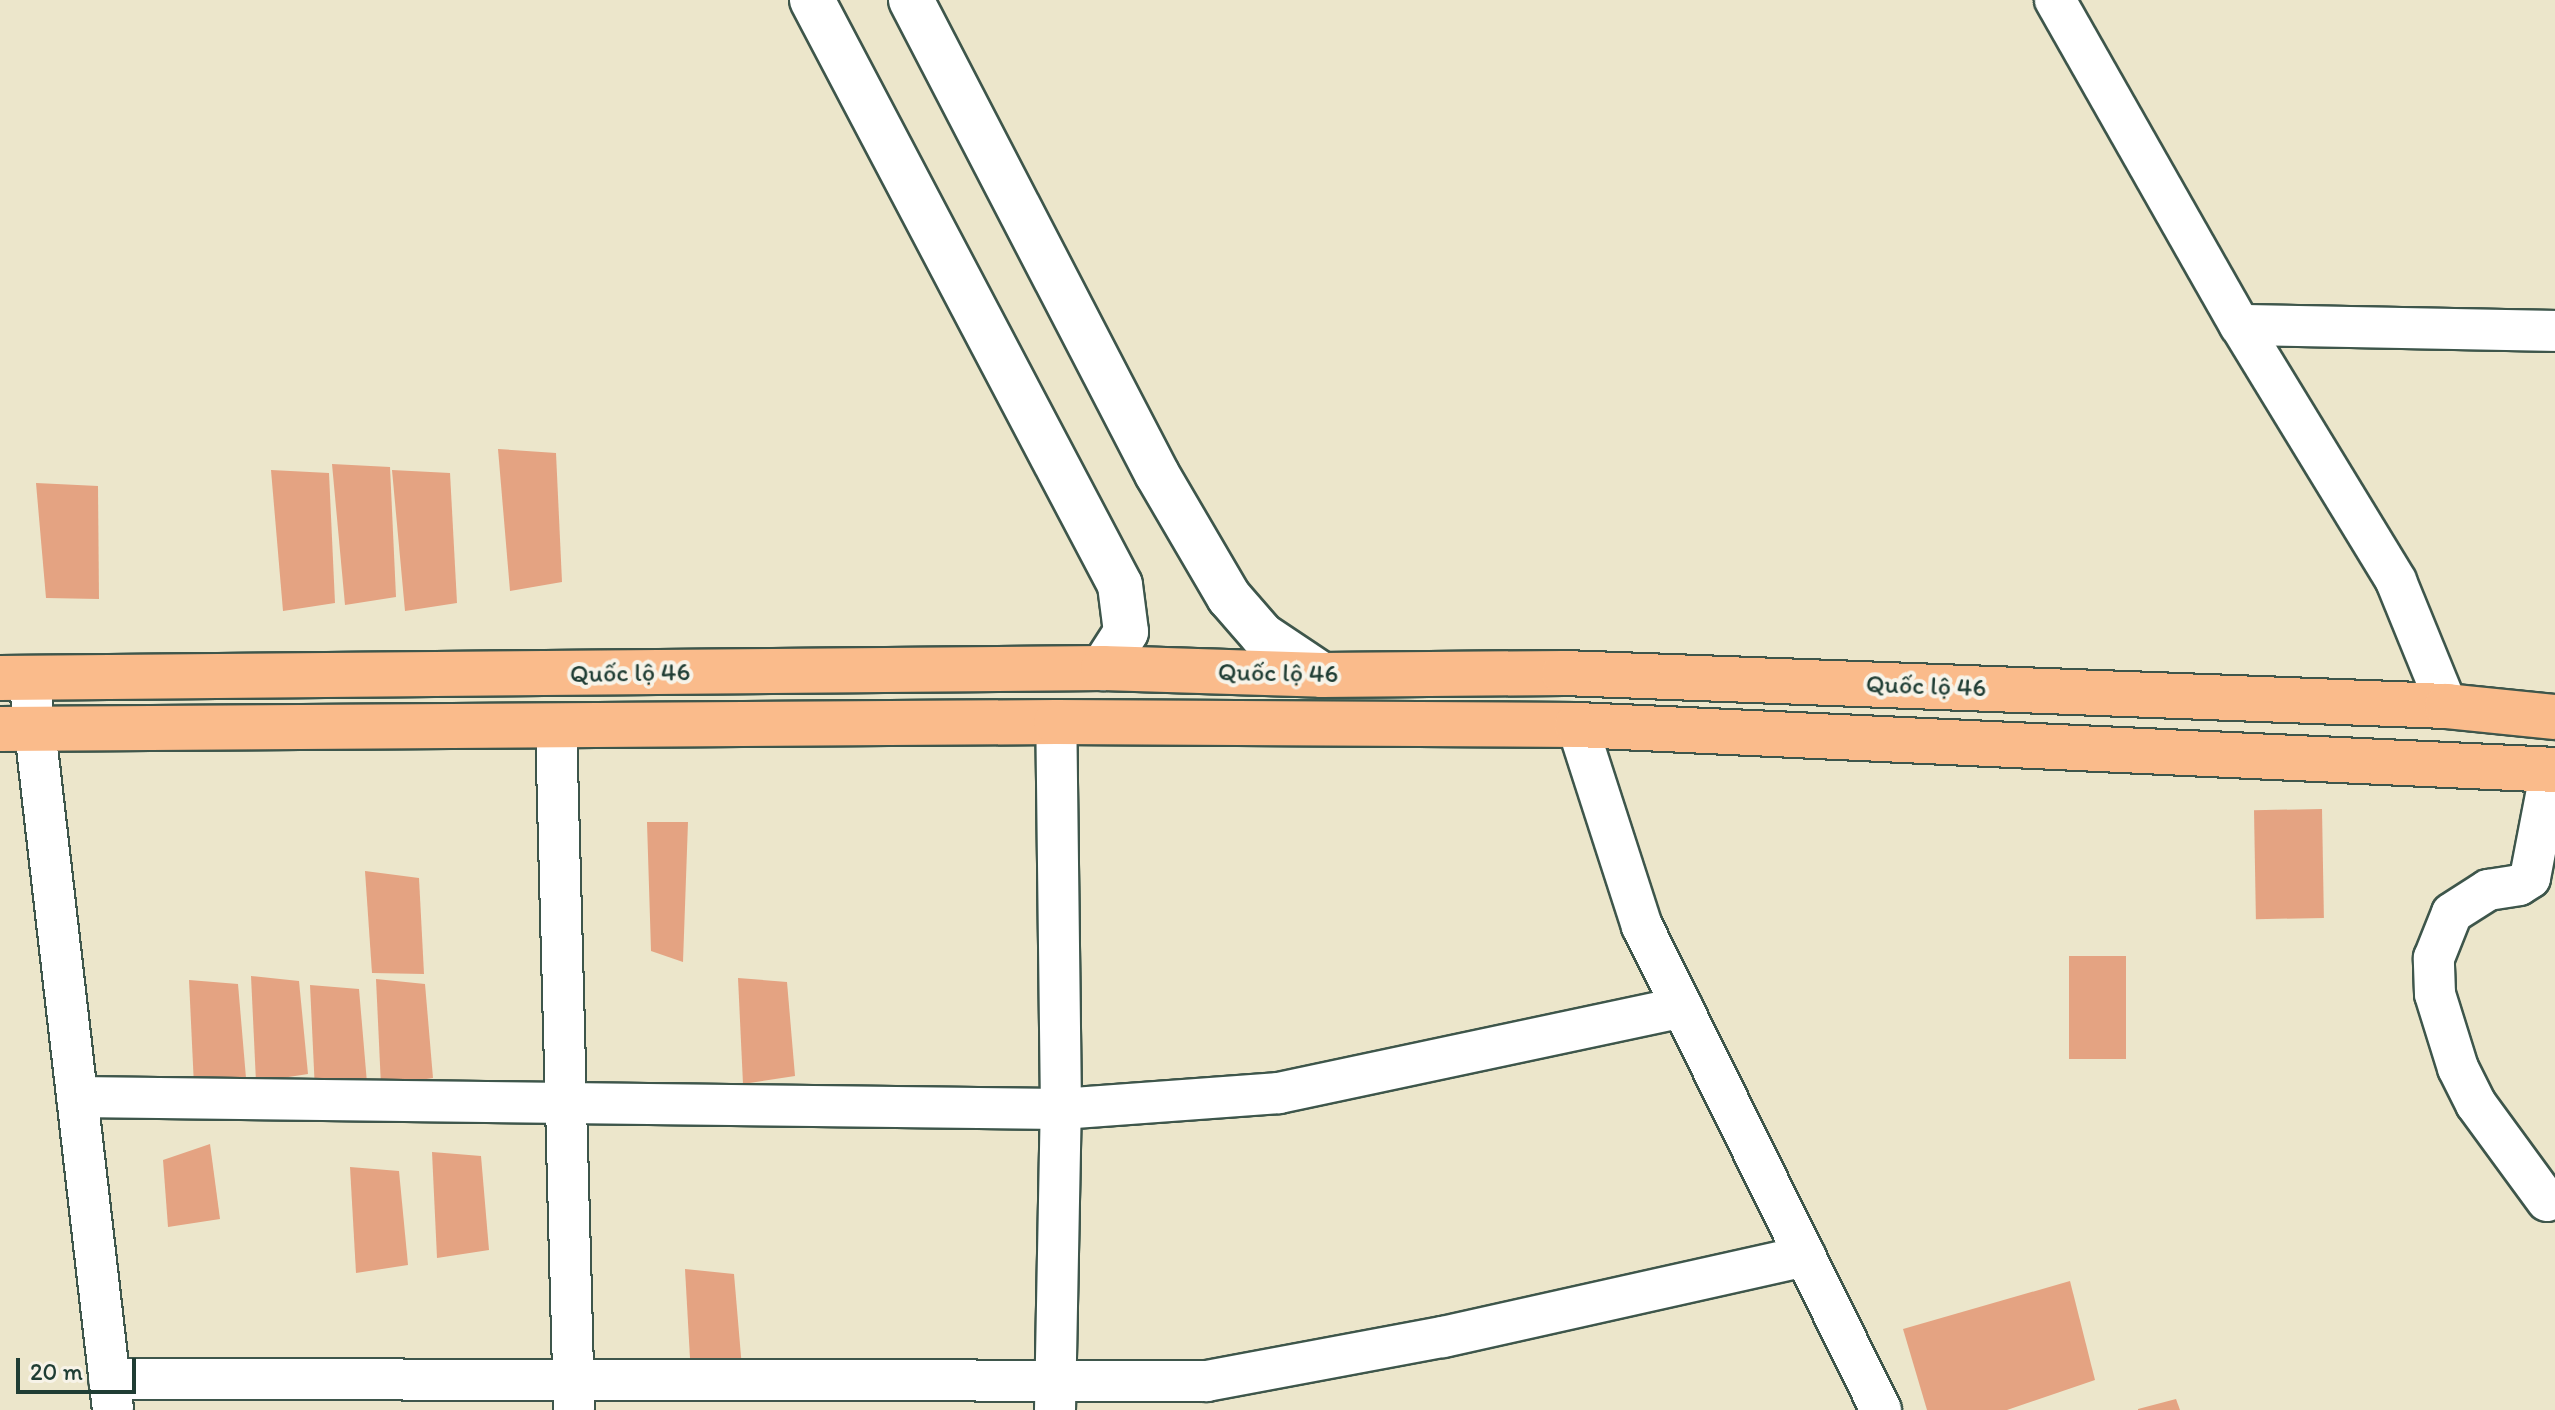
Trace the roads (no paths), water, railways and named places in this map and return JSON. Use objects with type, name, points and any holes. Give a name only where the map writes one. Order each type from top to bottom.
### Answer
[{"type":"highway","name":"Quốc lộ 46","points":[[15,678],[1103,668],[1322,675],[1564,673],[2447,706],[2555,717]]},
{"type":"highway","points":[[1790,735],[1795,681]]},
{"type":"highway","name":"Quốc lộ 46","points":[[18,729],[1056,722],[1577,725],[2553,770]]},
{"type":"street","points":[[812,0],[1120,585],[1126,632],[1103,668]]},
{"type":"street","points":[[911,0],[1157,474],[1229,597],[1262,635],[1322,675]]},
{"type":"street","points":[[2055,0],[2240,325],[2396,581],[2447,706]]},
{"type":"street","points":[[2240,325],[2555,331]]},
{"type":"street","points":[[15,678],[18,729],[77,1097],[111,1394],[1055,1394],[1207,1381],[1443,1337],[1805,1256]]},
{"type":"street","points":[[1055,1394],[1061,1109],[1056,722]]},
{"type":"street","points":[[1577,725],[1642,926],[1881,1410]]},
{"type":"street","points":[[556,726],[574,1394]]},
{"type":"street","points":[[2547,1201],[2476,1104],[2458,1068],[2435,994],[2434,958],[2452,913],[2488,890],[2519,885],[2530,878],[2553,770]]},
{"type":"street","points":[[77,1097],[1061,1109],[1279,1093],[1682,1007]]}]
